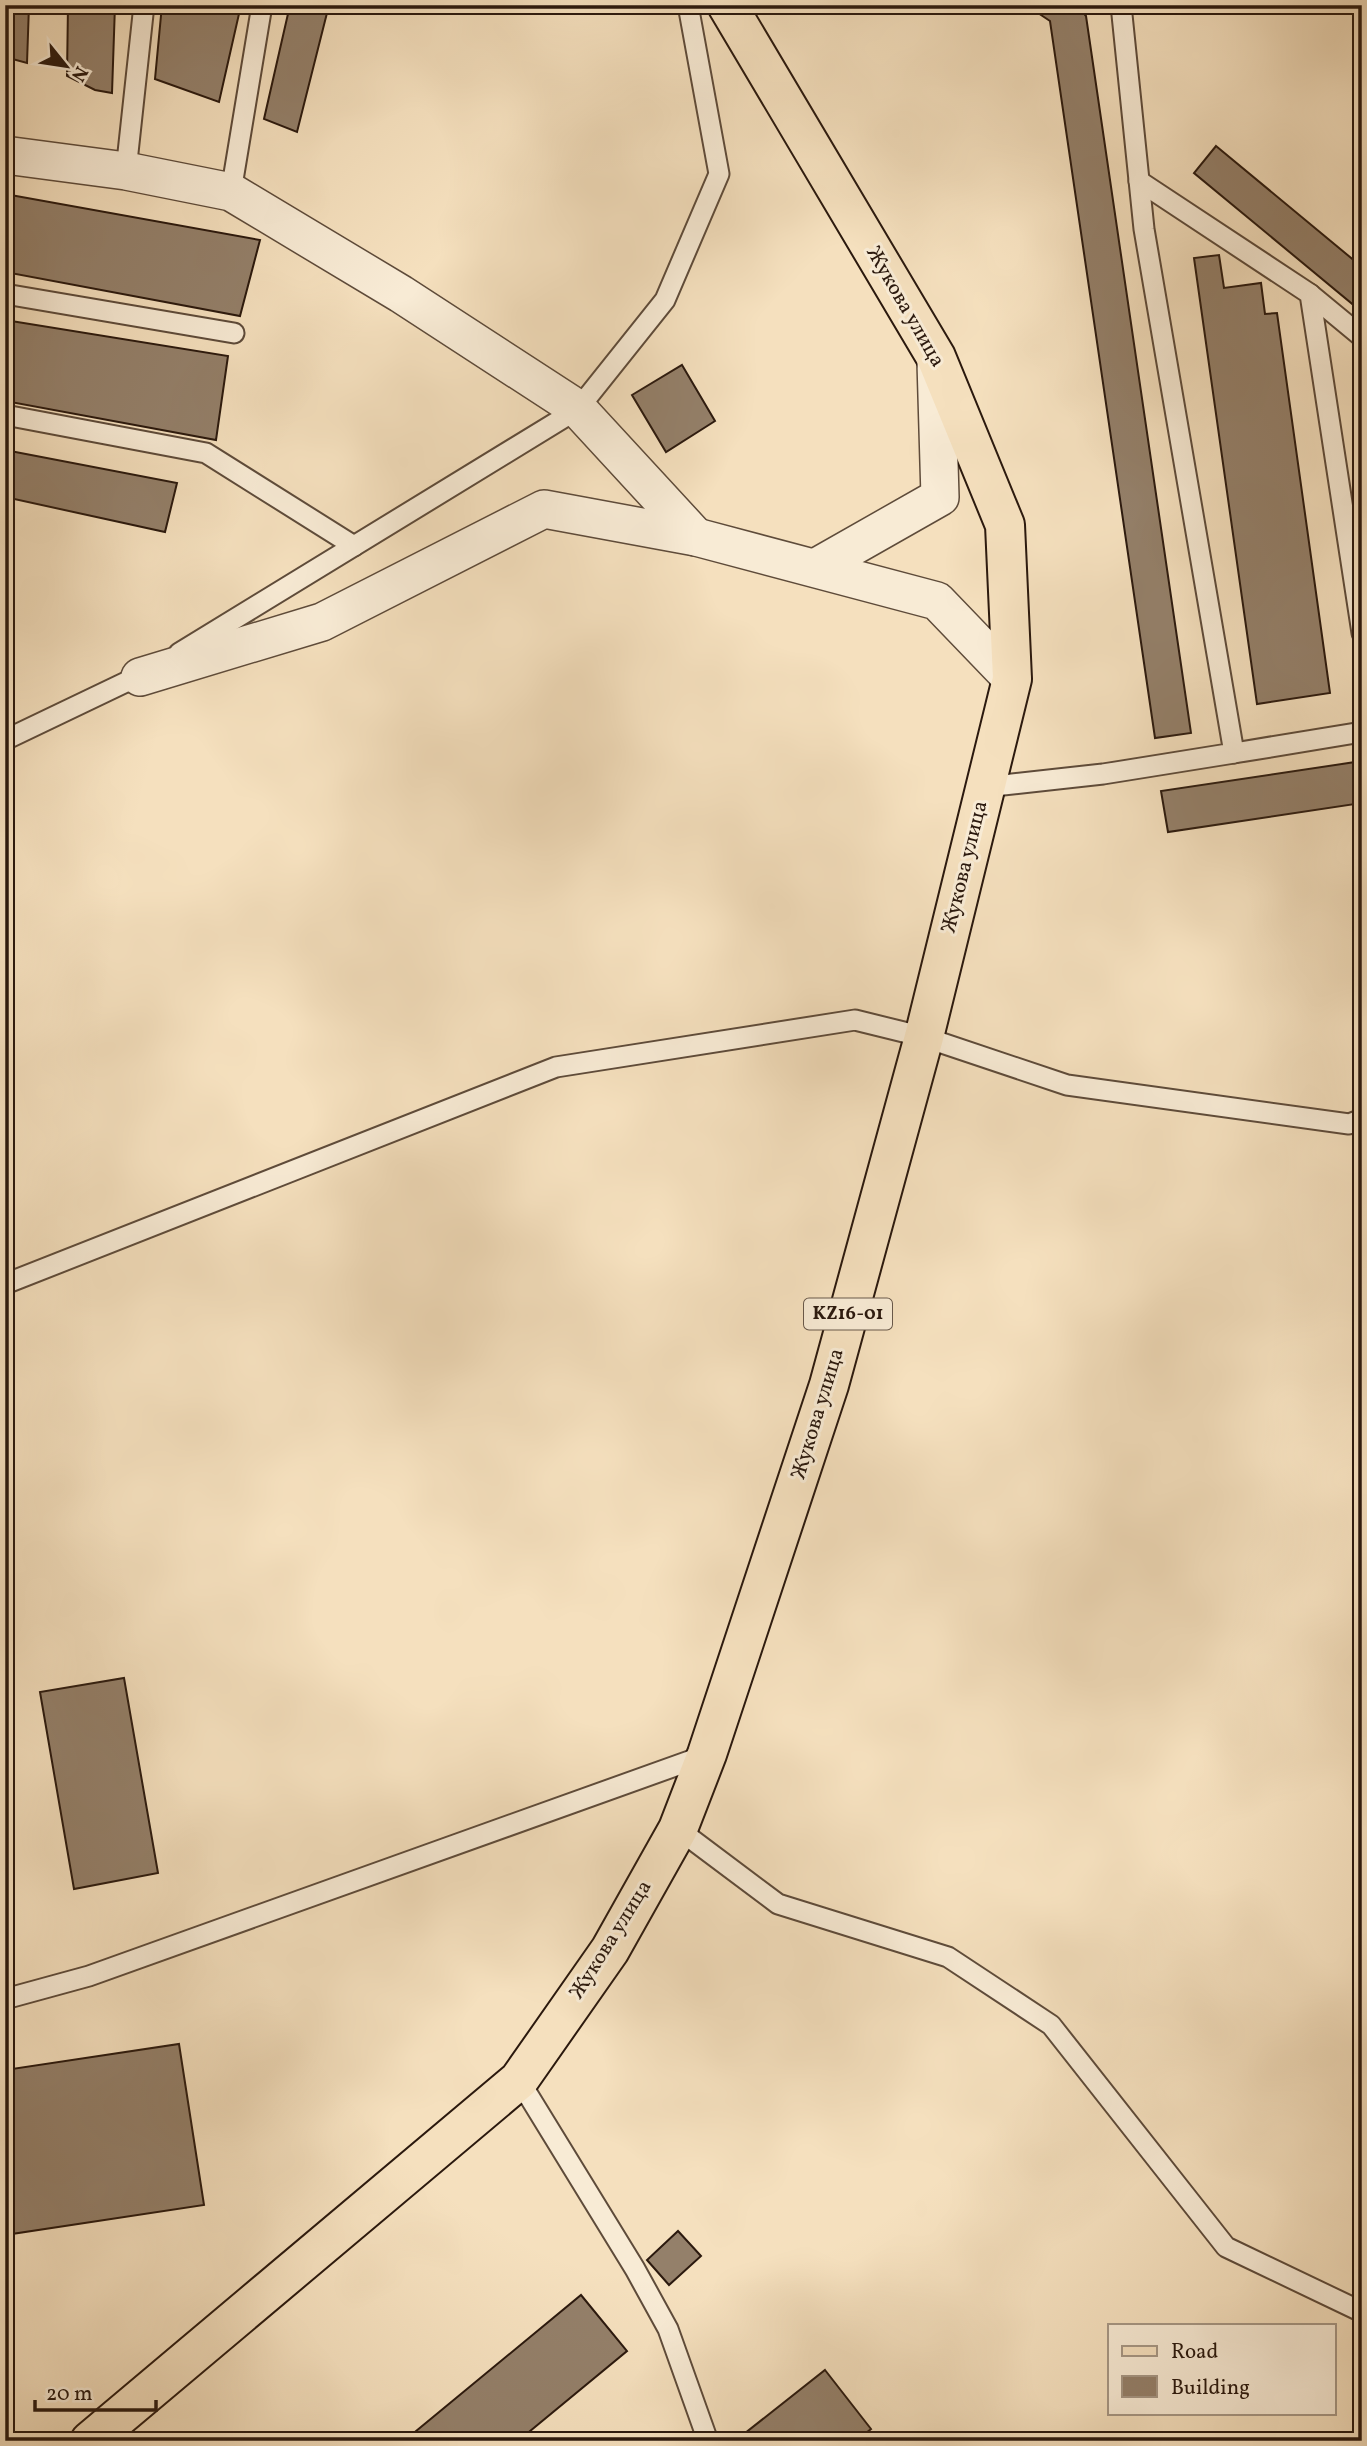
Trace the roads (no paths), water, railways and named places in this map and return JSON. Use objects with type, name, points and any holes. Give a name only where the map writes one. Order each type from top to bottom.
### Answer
[{"type":"main road","name":"Жукова улица","points":[[90,2441],[519,2080],[610,1950],[678,1829],[707,1754],[829,1385],[924,1037],[1012,679],[1005,525],[936,357],[727,5]]},
{"type":"street","points":[[5,155],[126,171],[231,192],[401,294],[578,409],[696,537]]},
{"type":"street","points":[[815,568],[940,497],[936,357]]},
{"type":"street","points":[[140,677],[322,622],[544,509],[696,537],[937,601],[1012,679]]},
{"type":"lane","points":[[126,171],[145,5]]},
{"type":"lane","points":[[231,192],[262,5]]},
{"type":"lane","points":[[5,740],[140,677],[578,409],[665,300],[719,174],[688,5]]},
{"type":"lane","points":[[1121,5],[1144,229],[1234,753]]},
{"type":"lane","points":[[1139,181],[1310,294],[1362,337]]},
{"type":"lane","points":[[5,294],[234,333]]},
{"type":"lane","points":[[1310,294],[1362,633]]},
{"type":"lane","points":[[5,415],[206,453],[354,546]]},
{"type":"lane","points":[[985,787],[1102,774],[1362,732]]},
{"type":"lane","points":[[5,1284],[556,1067],[855,1020],[924,1037],[1067,1085],[1349,1124],[1362,1119]]},
{"type":"lane","points":[[5,1999],[89,1976],[707,1754]]},
{"type":"lane","points":[[678,1829],[778,1904],[948,1957],[1051,2025],[1226,2247],[1362,2312]]},
{"type":"lane","points":[[519,2080],[635,2269],[668,2329],[708,2441]]}]
